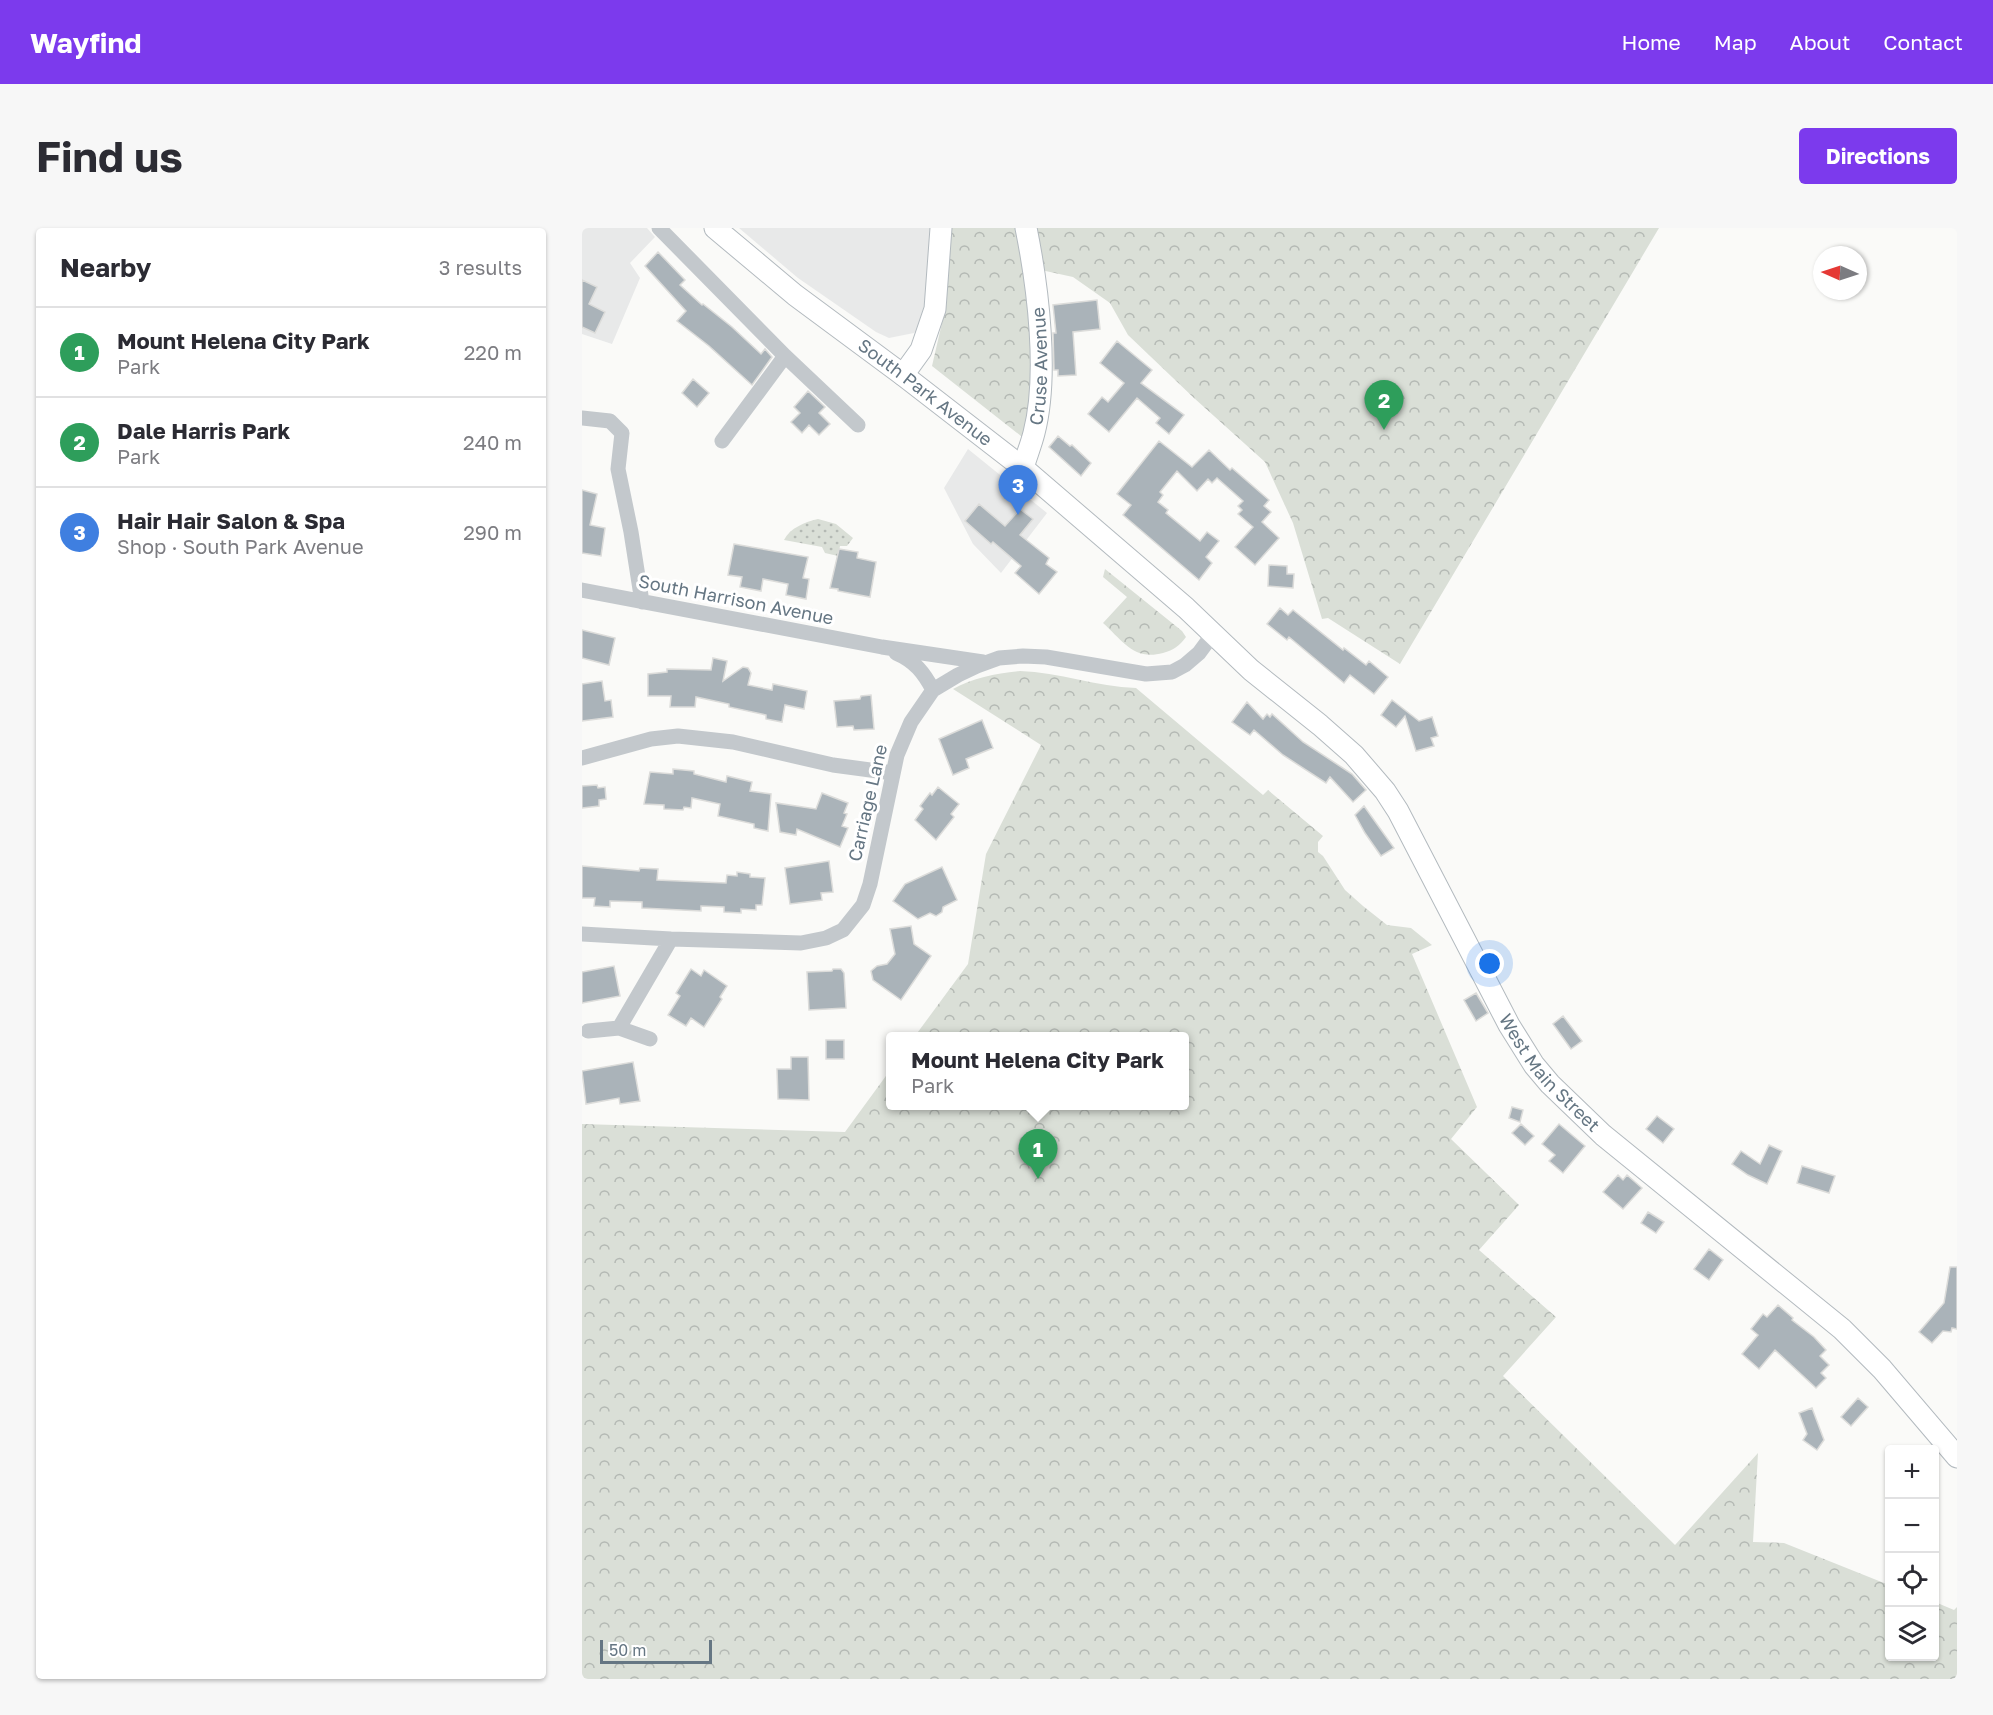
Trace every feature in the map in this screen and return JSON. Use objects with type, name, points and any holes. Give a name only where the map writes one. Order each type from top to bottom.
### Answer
[{"type":"street","points":[[659,228],[785,356],[858,425]]},
{"type":"street","name":"South Park Avenue","points":[[715,228],[795,295],[1023,468],[1213,634]]},
{"type":"street","points":[[903,375],[921,350],[934,309],[941,228]]},
{"type":"street","name":"Cruse Avenue","points":[[1023,468],[1034,432],[1040,382],[1040,323],[1026,228]]},
{"type":"street","points":[[722,441],[785,356]]},
{"type":"street","points":[[582,418],[610,421],[622,433],[618,469],[642,602]]},
{"type":"street","name":"South Harrison Avenue","points":[[582,590],[882,647],[986,663]]},
{"type":"street","name":"Carriage Lane","points":[[582,934],[801,942],[826,938],[843,930],[863,905],[870,884],[897,755],[911,723],[933,690],[958,675],[999,658],[1023,656],[1046,657],[1146,674],[1172,672],[1199,653],[1213,634]]},
{"type":"street","name":"West Main Street","points":[[1213,634],[1251,670],[1354,755],[1385,792],[1433,877],[1509,1025],[1534,1065],[1550,1084],[1603,1135],[1842,1329],[1882,1369],[1957,1457]]},
{"type":"street","name":"South Harrison Avenue","points":[[882,647],[915,664],[925,674],[933,690]]},
{"type":"street","points":[[582,758],[651,739],[678,736],[733,742],[833,765],[893,773]]},
{"type":"street","points":[[619,1028],[671,939]]},
{"type":"street","points":[[588,1031],[619,1028],[650,1039]]},
{"type":"shaded area","points":[[582,228],[647,228],[655,237],[630,263],[640,278],[612,344],[582,334]]},
{"type":"shaded area","points":[[739,228],[933,228],[925,319],[914,333],[889,338],[876,332],[798,278]]},
{"type":"shaded area","points":[[968,449],[1047,513],[1001,573],[973,544],[944,488]]},
{"type":"green space","points":[[950,228],[1020,228],[1033,324],[1028,431],[1021,436],[932,366],[945,310]]},
{"type":"green space","points":[[1036,228],[1659,228],[1400,664],[1328,618],[1322,619],[1293,523],[1265,462],[1128,335],[1110,303],[1073,277],[1041,270]]},
{"type":"green space","points":[[818,519],[836,524],[853,538],[847,546],[840,546],[838,556],[825,553],[822,547],[784,540],[798,526]]},
{"type":"green space","points":[[1105,569],[1182,631],[1186,637],[1181,643],[1167,652],[1144,654],[1130,648],[1103,623],[1127,597],[1103,577]]},
{"type":"green space","points":[[1020,671],[1035,672],[1136,688],[1263,795],[1268,790],[1323,836],[1318,842],[1318,852],[1345,890],[1363,906],[1387,925],[1411,928],[1432,945],[1412,954],[1477,1107],[1451,1139],[1519,1205],[1479,1250],[1556,1317],[1503,1376],[1675,1545],[1758,1453],[1753,1542],[1784,1543],[1885,1583],[1885,1661],[1939,1661],[1939,1604],[1954,1610],[1957,1607],[1957,1679],[582,1679],[582,1124],[845,1132],[886,1076],[886,1110],[1189,1110],[1189,1032],[918,1032],[968,964],[986,854],[1041,745],[953,689],[985,677]]},
{"type":"building","points":[[658,252],[685,280],[680,285],[761,354],[765,349],[772,357],[752,385],[677,321],[686,311],[645,266]]},
{"type":"building","points":[[582,280],[597,287],[589,304],[605,312],[595,333],[582,327]]},
{"type":"building","points":[[1097,300],[1100,329],[1073,332],[1076,375],[1058,376],[1058,370],[1054,370],[1053,333],[1056,333],[1053,305]]},
{"type":"building","points":[[1117,341],[1152,370],[1141,383],[1184,415],[1169,434],[1156,423],[1160,418],[1137,398],[1109,432],[1088,414],[1102,397],[1108,402],[1124,383],[1100,363]]},
{"type":"building","points":[[693,379],[709,393],[697,407],[682,393]]},
{"type":"building","points":[[808,391],[825,407],[819,413],[830,424],[819,435],[809,425],[802,433],[791,422],[800,413],[794,407]]},
{"type":"building","points":[[1058,436],[1070,446],[1072,445],[1091,463],[1081,476],[1049,447]]},
{"type":"building","points":[[1159,441],[1192,467],[1209,450],[1230,470],[1232,468],[1269,500],[1264,506],[1271,512],[1262,522],[1279,538],[1255,565],[1235,547],[1253,527],[1238,514],[1242,510],[1238,506],[1243,501],[1217,478],[1212,483],[1208,479],[1197,491],[1177,471],[1160,492],[1163,495],[1158,502],[1168,510],[1166,513],[1200,541],[1207,532],[1219,541],[1206,557],[1212,563],[1199,580],[1123,515],[1131,505],[1117,494]]},
{"type":"building","points":[[582,490],[597,494],[590,525],[605,528],[601,556],[582,553]]},
{"type":"building","points":[[979,504],[1005,526],[1020,509],[1033,519],[1020,535],[1049,558],[1046,564],[1057,572],[1039,594],[1015,573],[1021,566],[965,521]]},
{"type":"building","points":[[734,544],[808,557],[803,578],[809,579],[806,599],[786,595],[788,584],[763,579],[761,591],[740,587],[742,577],[728,575]]},
{"type":"building","points":[[839,549],[858,552],[857,558],[876,562],[870,597],[830,588]]},
{"type":"building","points":[[1269,565],[1287,566],[1287,574],[1294,574],[1293,588],[1268,586]]},
{"type":"building","points":[[1280,608],[1288,615],[1293,610],[1343,650],[1344,648],[1366,665],[1369,661],[1388,677],[1374,694],[1350,675],[1344,683],[1289,637],[1287,640],[1267,624]]},
{"type":"building","points":[[582,630],[615,638],[609,665],[582,658]]},
{"type":"building","points":[[713,658],[727,661],[723,681],[743,667],[748,668],[751,673],[748,685],[772,690],[773,684],[807,691],[804,709],[785,705],[782,722],[766,719],[766,715],[729,707],[729,704],[696,697],[695,707],[670,707],[671,696],[648,696],[648,674],[667,672],[667,669],[711,670]]},
{"type":"building","points":[[602,681],[605,701],[611,700],[613,717],[582,721],[582,684]]},
{"type":"building","points":[[871,695],[874,729],[854,730],[853,726],[837,727],[834,701],[860,699],[861,696]]},
{"type":"building","points":[[1392,700],[1419,721],[1432,717],[1438,736],[1431,738],[1434,746],[1416,751],[1405,716],[1396,727],[1381,715]]},
{"type":"building","points":[[1247,702],[1263,719],[1267,714],[1270,717],[1272,714],[1303,742],[1352,774],[1366,790],[1353,802],[1330,777],[1326,783],[1283,755],[1254,730],[1250,735],[1232,722]]},
{"type":"building","points":[[982,720],[993,748],[966,759],[969,768],[953,775],[939,739]]},
{"type":"building","points":[[673,769],[694,771],[694,774],[726,782],[727,776],[752,782],[750,791],[771,794],[768,831],[754,828],[754,824],[718,816],[720,804],[692,798],[691,808],[684,807],[683,810],[664,809],[664,805],[644,804],[650,772],[673,774]]},
{"type":"building","points":[[597,785],[598,788],[605,787],[606,799],[599,800],[599,806],[582,808],[582,786]]},
{"type":"building","points":[[938,787],[959,804],[951,814],[954,817],[936,840],[915,820],[923,809],[920,806]]},
{"type":"building","points":[[822,793],[848,803],[844,813],[847,814],[842,826],[848,828],[840,847],[797,829],[796,835],[780,832],[776,803],[816,809]]},
{"type":"building","points":[[1364,806],[1394,848],[1381,856],[1355,815]]},
{"type":"building","points":[[829,861],[833,892],[821,893],[822,900],[790,904],[785,868]]},
{"type":"building","points":[[582,866],[639,871],[640,868],[658,869],[657,880],[726,883],[727,875],[737,876],[737,872],[750,874],[750,877],[765,878],[762,905],[756,905],[756,910],[741,909],[741,913],[724,912],[724,907],[701,906],[701,911],[642,908],[642,902],[610,901],[610,907],[594,906],[595,898],[582,898]]},
{"type":"building","points":[[942,867],[957,900],[943,907],[942,912],[936,916],[930,913],[918,919],[893,901],[905,884]]},
{"type":"building","points":[[911,926],[914,944],[931,956],[901,1000],[873,980],[871,971],[877,966],[887,964],[895,954],[890,929]]},
{"type":"building","points":[[614,966],[620,996],[582,1003],[582,972]]},
{"type":"building","points":[[691,969],[701,976],[704,970],[727,986],[720,997],[722,999],[704,1027],[691,1018],[686,1026],[668,1015],[680,996],[676,993]]},
{"type":"building","points":[[841,969],[844,973],[846,1008],[809,1010],[807,972],[832,971]]},
{"type":"building","points":[[1476,993],[1488,1013],[1476,1021],[1464,1000]]},
{"type":"building","points":[[1563,1016],[1582,1041],[1571,1049],[1553,1024]]},
{"type":"building","points":[[826,1040],[844,1040],[844,1059],[826,1059]]},
{"type":"building","points":[[791,1057],[808,1057],[809,1100],[778,1099],[777,1069],[791,1069]]},
{"type":"building","points":[[633,1062],[640,1101],[620,1104],[619,1098],[586,1104],[582,1071]]},
{"type":"building","points":[[1512,1107],[1523,1110],[1520,1122],[1509,1118]]},
{"type":"building","points":[[1657,1116],[1674,1129],[1663,1143],[1646,1129]]},
{"type":"building","points":[[1521,1124],[1534,1136],[1525,1145],[1512,1133]]},
{"type":"building","points":[[1559,1124],[1585,1146],[1563,1173],[1549,1161],[1555,1155],[1542,1144]]},
{"type":"building","points":[[1769,1145],[1782,1151],[1767,1184],[1732,1164],[1741,1151],[1760,1164]]},
{"type":"building","points":[[1802,1166],[1835,1176],[1829,1193],[1797,1183]]},
{"type":"building","points":[[1618,1175],[1623,1180],[1627,1175],[1642,1188],[1623,1209],[1603,1192]]},
{"type":"building","points":[[1648,1212],[1664,1222],[1656,1233],[1641,1223]]},
{"type":"building","points":[[1709,1249],[1723,1260],[1709,1280],[1694,1269]]},
{"type":"building","points":[[1950,1267],[1957,1267],[1957,1329],[1952,1328],[1951,1332],[1943,1331],[1932,1343],[1919,1332],[1944,1303]]},
{"type":"building","points":[[1778,1305],[1826,1350],[1820,1356],[1829,1365],[1821,1373],[1826,1378],[1816,1388],[1775,1350],[1759,1369],[1742,1354],[1758,1335],[1751,1329],[1763,1314],[1767,1317]]},
{"type":"building","points":[[1858,1398],[1868,1407],[1851,1426],[1841,1417]]},
{"type":"building","points":[[1812,1408],[1824,1440],[1817,1450],[1803,1440],[1807,1434],[1799,1413]]},
{"type":"place","name":"Dale Harris Park","points":[[1384,430]]},
{"type":"place","name":"Hair Hair Salon & Spa","points":[[1018,515]]},
{"type":"place","name":"Mount Helena City Park","points":[[1038,1179]]}]
